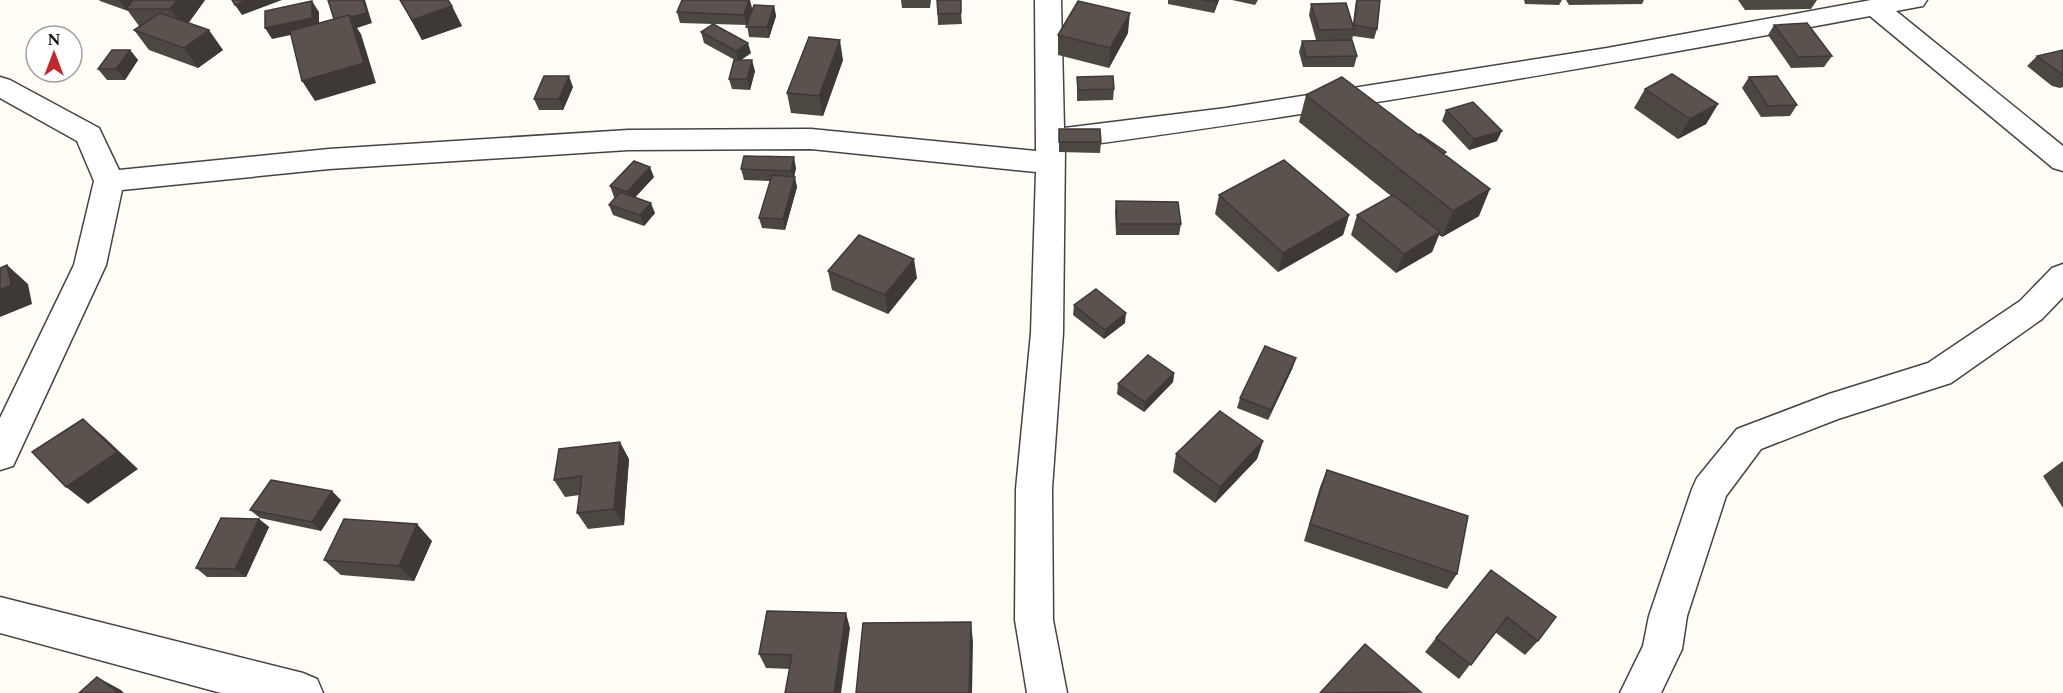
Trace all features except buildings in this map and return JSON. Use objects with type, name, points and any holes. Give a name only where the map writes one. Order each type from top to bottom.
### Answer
[{"type":"street","points":[[1047,693],[1034,620],[1034,489],[1047,333],[1048,0]]},
{"type":"street","points":[[109,181],[329,159],[628,140],[811,139],[1049,151],[1226,117],[1607,57],[1908,1]]},
{"type":"street","points":[[1876,8],[2063,161]]},
{"type":"street","points":[[0,86],[89,135],[109,181],[90,265],[0,454]]},
{"type":"street","points":[[1640,693],[1662,649],[1668,616],[1710,489],[1749,439],[1829,408],[1939,373],[2031,310],[2062,279]]},
{"type":"street","points":[[0,615],[303,693]]}]
